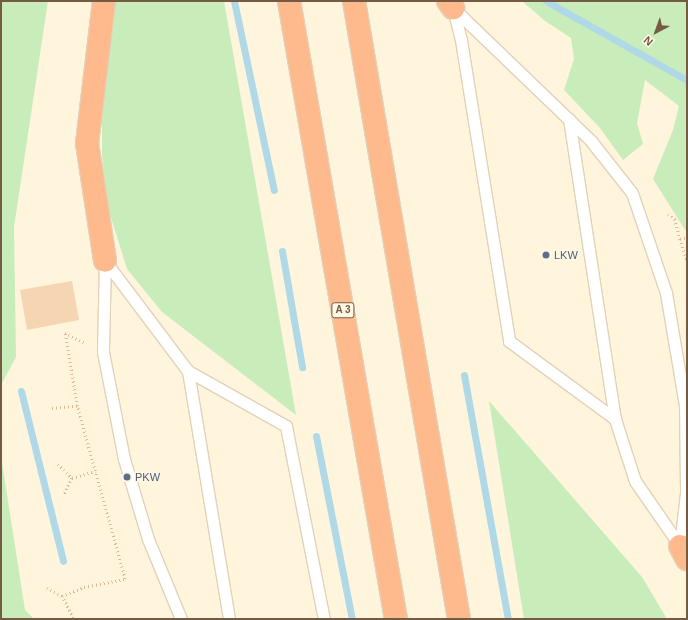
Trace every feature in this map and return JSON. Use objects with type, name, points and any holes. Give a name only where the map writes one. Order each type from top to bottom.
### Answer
[{"type":"highway","points":[[104,1],[87,143],[105,261]]},
{"type":"highway","name":"A 3","points":[[289,1],[396,619]]},
{"type":"highway","points":[[354,1],[459,619]]},
{"type":"lane","points":[[451,5],[591,141],[632,193],[666,293],[685,405],[686,493],[684,552]]},
{"type":"lane","points":[[451,5],[461,40],[509,341],[615,418]]},
{"type":"lane","points":[[569,119],[615,418],[635,481],[684,552]]},
{"type":"lane","points":[[105,261],[104,352],[126,466],[148,539],[181,619]]},
{"type":"lane","points":[[105,261],[188,371],[286,426],[324,619]]},
{"type":"lane","points":[[188,371],[229,619]]},
{"type":"path","points":[[668,214],[675,219],[687,260]]},
{"type":"path","points":[[680,239],[687,237]]},
{"type":"path","points":[[62,596],[84,587],[125,579],[76,406],[65,333],[104,352]]},
{"type":"path","points":[[52,408],[76,406]]},
{"type":"path","points":[[58,464],[72,478]]},
{"type":"path","points":[[72,478],[95,472]]},
{"type":"path","points":[[64,495],[72,478]]},
{"type":"path","points":[[46,588],[62,596],[73,618]]},
{"type":"green space","points":[[1,1],[48,1],[14,227],[16,357],[1,385]]},
{"type":"green space","points":[[113,1],[224,1],[296,415],[162,312],[127,269],[107,205],[102,155],[102,116]]},
{"type":"green space","points":[[522,1],[687,1],[687,233],[653,179],[673,130],[679,106],[645,80],[637,123],[643,144],[623,160],[600,128],[564,90],[574,59],[571,38],[545,21]]},
{"type":"green space","points":[[489,401],[642,577],[667,619],[524,619]]},
{"type":"green space","points":[[1,456],[25,610],[34,619],[1,619]]},
{"type":"building","points":[[72,281],[79,320],[27,330],[20,290]]},
{"type":"waterway","points":[[234,1],[274,190]]},
{"type":"waterway","points":[[546,1],[687,80]]},
{"type":"waterway","points":[[282,251],[302,367]]},
{"type":"waterway","points":[[464,375],[508,619]]},
{"type":"waterway","points":[[21,391],[63,561]]},
{"type":"waterway","points":[[316,436],[352,619]]},
{"type":"place","name":"LKW","points":[[546,255]]},
{"type":"place","name":"PKW","points":[[127,477]]}]
